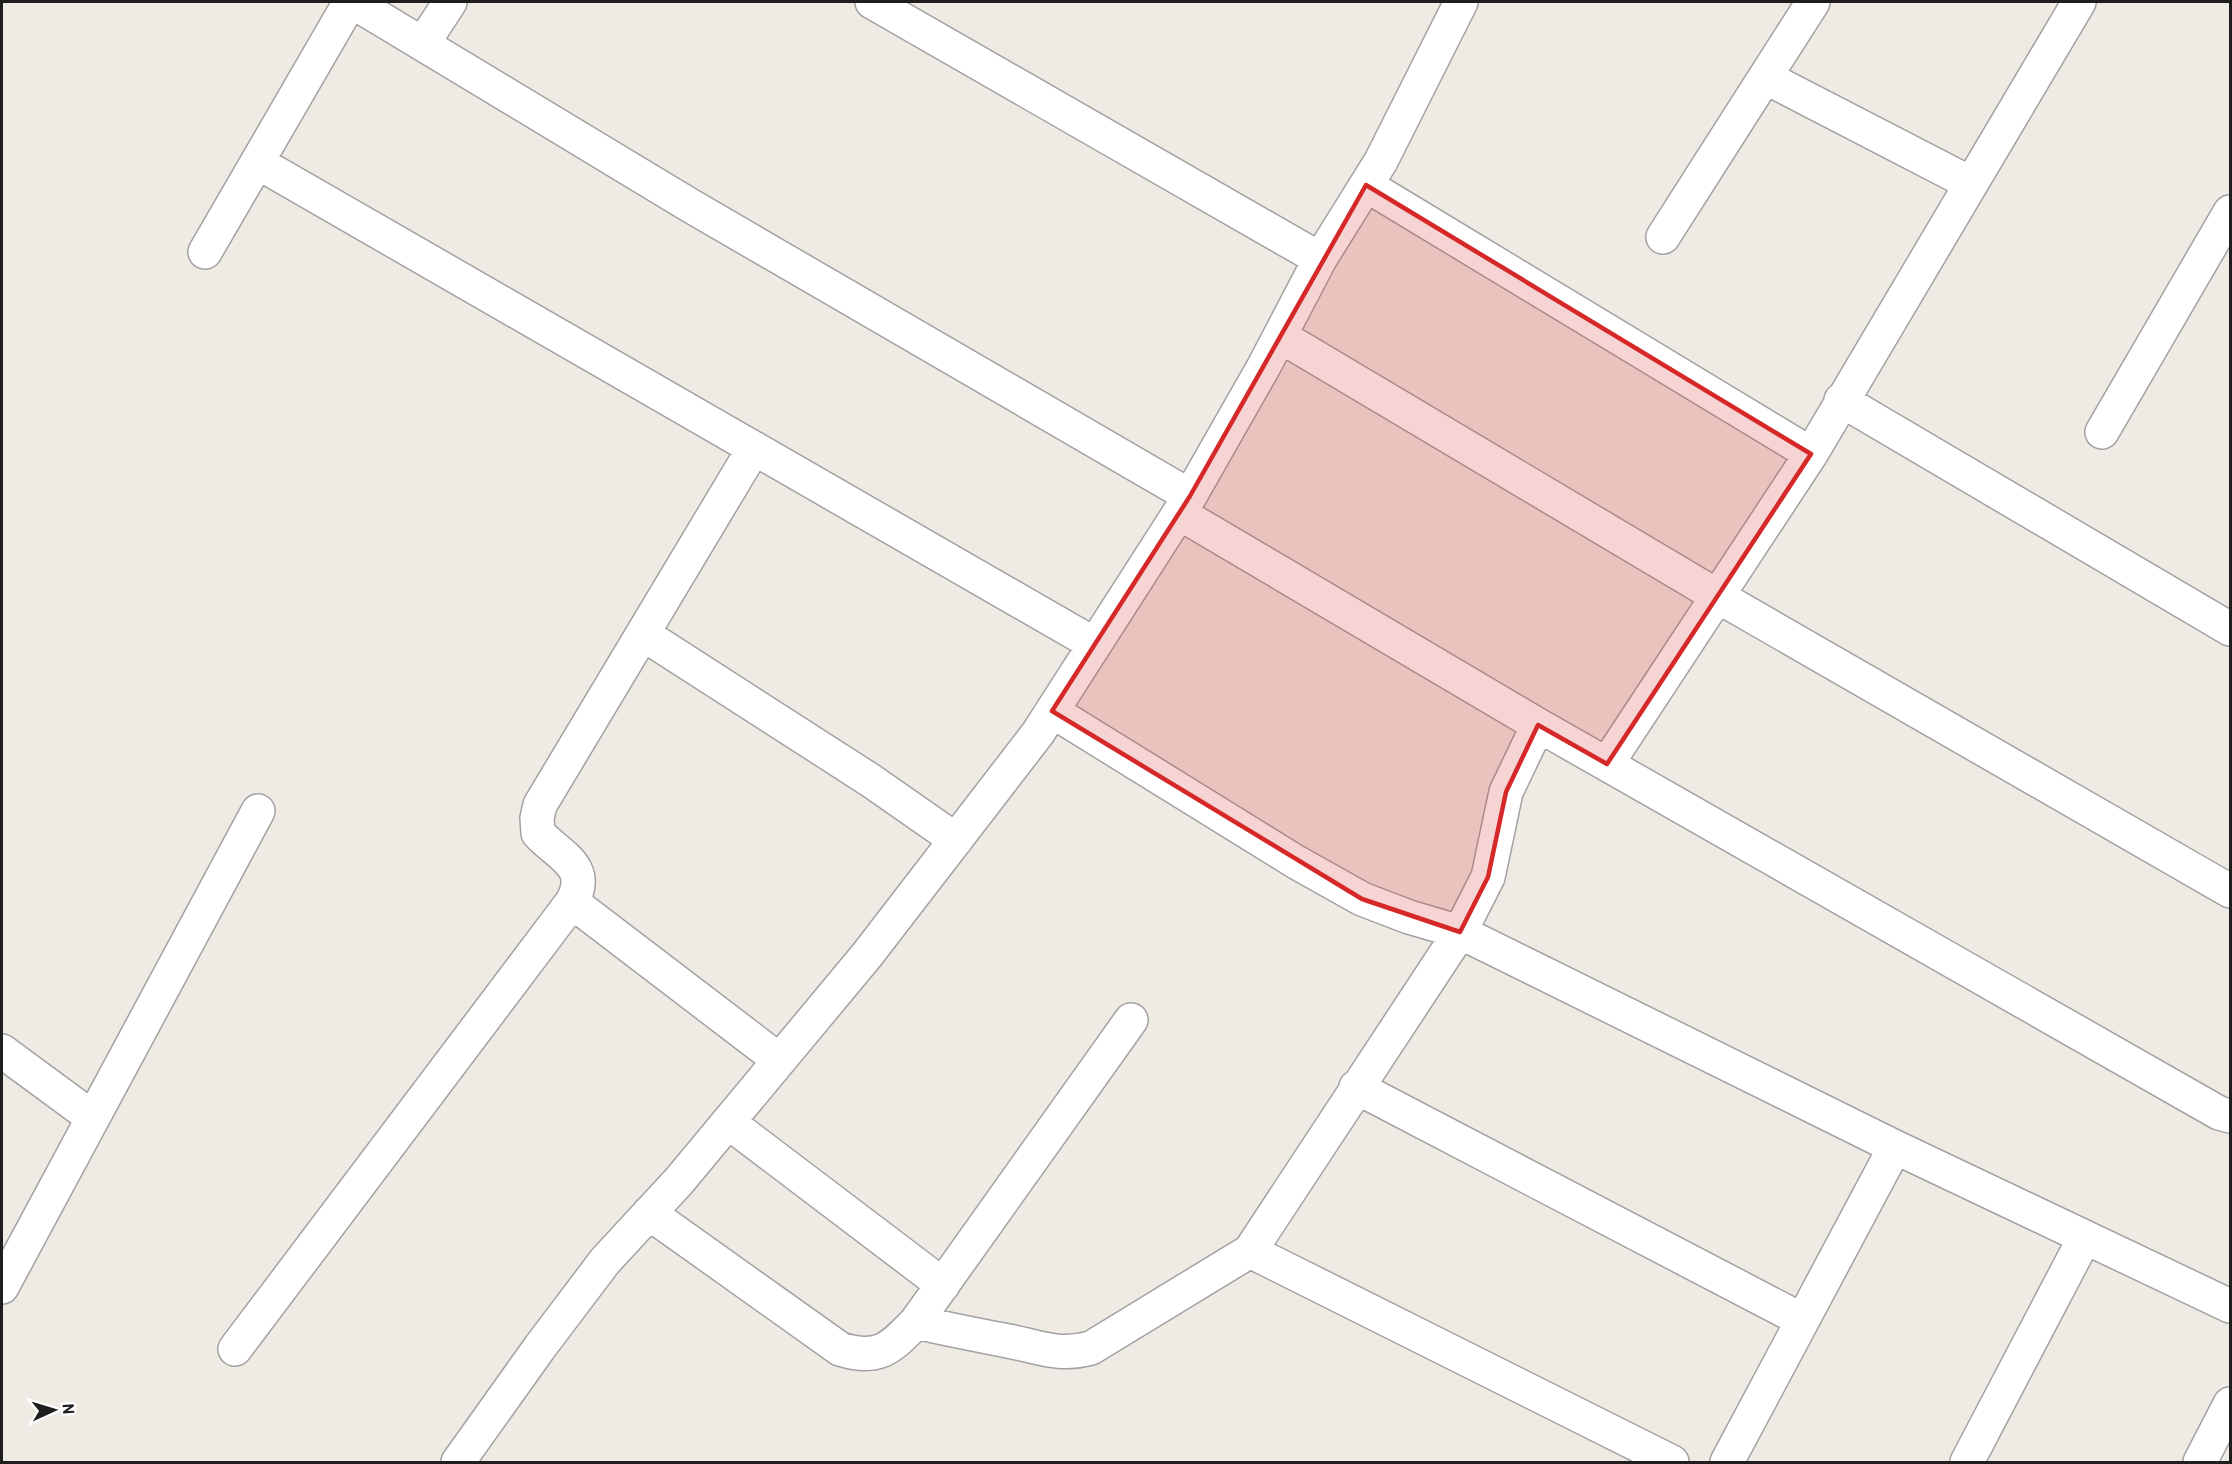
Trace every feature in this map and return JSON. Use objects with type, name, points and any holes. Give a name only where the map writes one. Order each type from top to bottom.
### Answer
[{"type":"street","points":[[205,252],[352,2],[424,42],[1184,505],[1538,725],[2219,1113],[2230,1116]]},
{"type":"street","points":[[424,42],[450,2]]},
{"type":"street","points":[[872,2],[1320,259]]},
{"type":"street","points":[[458,1462],[606,1261],[779,1060],[956,840],[1052,711],[1184,505],[1280,336],[1320,259],[1381,162],[1461,2]]},
{"type":"street","points":[[1663,237],[1813,2]]},
{"type":"street","points":[[1607,764],[1811,454],[2079,2]]},
{"type":"street","points":[[1765,77],[1970,183]]},
{"type":"street","points":[[257,162],[1094,644]]},
{"type":"street","points":[[1366,185],[1811,454]]},
{"type":"street","points":[[2102,432],[2230,212]]},
{"type":"street","points":[[1280,336],[1719,597],[2230,891]]},
{"type":"street","points":[[1841,400],[2227,620]]},
{"type":"street","points":[[235,1349],[572,902],[579,888],[578,874],[571,862],[538,833],[537,818],[540,805],[754,448]]},
{"type":"street","points":[[643,634],[870,780],[956,840]]},
{"type":"street","points":[[1052,711],[1296,862],[1362,899],[1409,917],[1460,932],[1895,1148],[2230,1306]]},
{"type":"street","points":[[916,1322],[1012,1342],[1045,1352],[1071,1353],[1091,1348],[1250,1251],[1460,932],[1488,877],[1506,792],[1538,725]]},
{"type":"street","points":[[2,1287],[258,811]]},
{"type":"street","points":[[572,902],[779,1060]]},
{"type":"street","points":[[649,1213],[840,1349],[859,1355],[879,1353],[896,1343],[916,1322],[1131,1020]]},
{"type":"street","points":[[2,1052],[93,1118]]},
{"type":"street","points":[[1356,1087],[1802,1320]]},
{"type":"street","points":[[728,1122],[943,1285]]},
{"type":"street","points":[[1726,1462],[1895,1148]]},
{"type":"street","points":[[1967,1462],[2085,1237]]},
{"type":"street","points":[[1250,1251],[1672,1462]]},
{"type":"street","points":[[2215,1448],[2230,1404]]},
{"type":"highlighted area","points":[[1366,185],[1811,454],[1607,764],[1538,725],[1506,792],[1488,877],[1460,932],[1362,899],[1052,711],[1190,496]]}]
